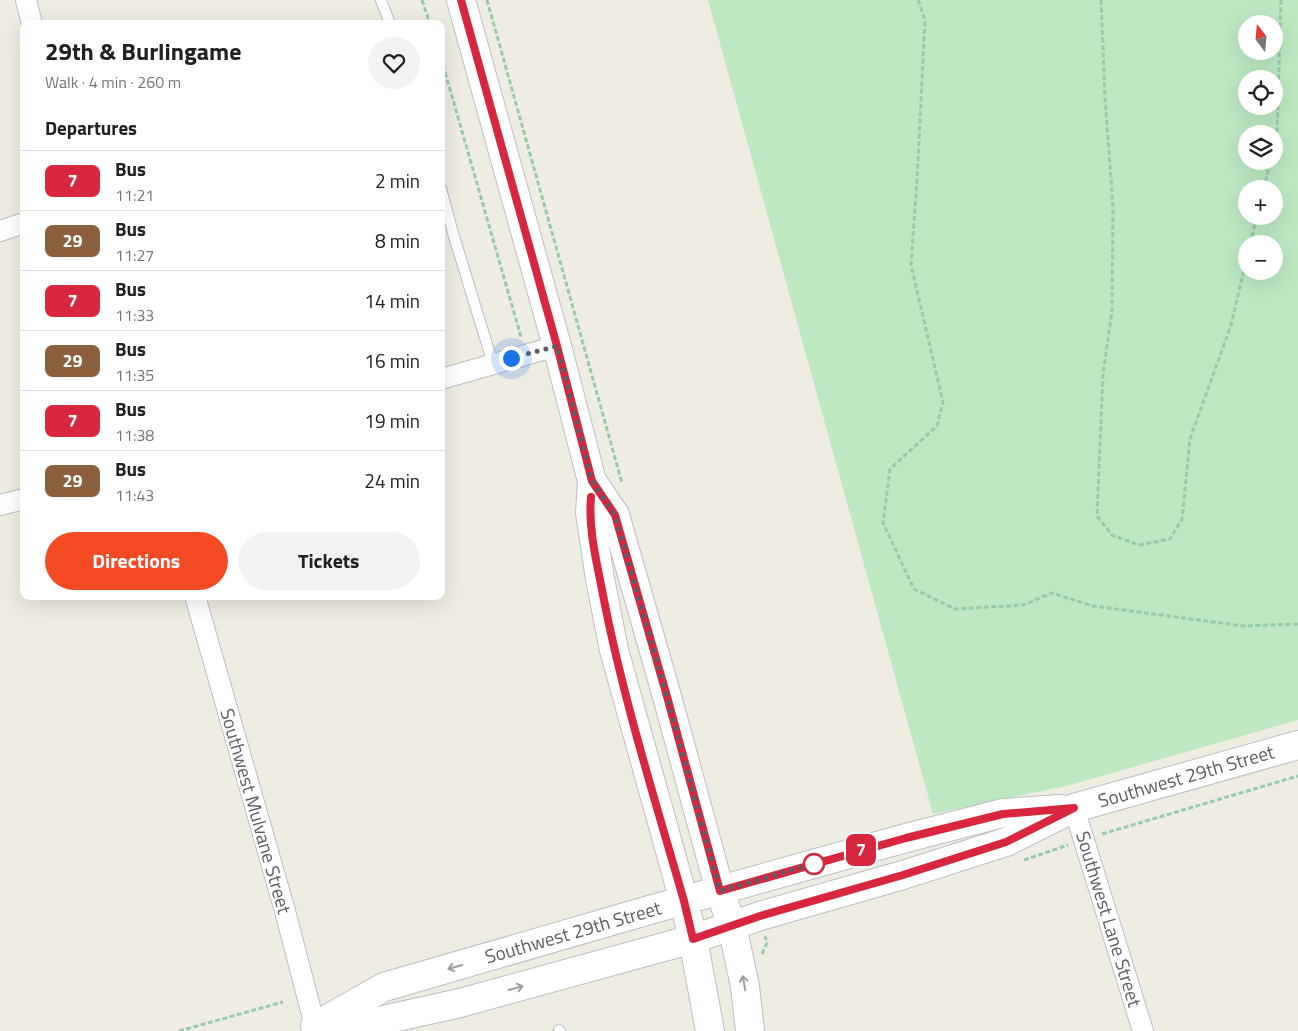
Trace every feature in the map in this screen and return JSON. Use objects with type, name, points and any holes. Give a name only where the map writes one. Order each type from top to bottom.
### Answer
[{"type":"main road","points":[[460,0],[557,346],[592,481],[590,513],[600,580],[614,650],[684,901],[710,1031]]},
{"type":"main road","points":[[592,481],[615,515],[720,891],[732,926],[745,986],[750,1031]]},
{"type":"main road","name":"Southwest 29th Street","points":[[306,1028],[399,1021],[693,939],[1006,842],[1074,808],[1298,745]]},
{"type":"main road","name":"Southwest 29th Street","points":[[306,1028],[384,987],[684,901],[906,838],[1003,814],[1074,808]]},
{"type":"street","points":[[26,0],[31,20]]},
{"type":"street","points":[[0,231],[20,224]]},
{"type":"street","points":[[445,378],[557,346]]},
{"type":"street","points":[[0,506],[20,500]]},
{"type":"street","name":"Southwest Mulvane Street","points":[[197,600],[285,911],[306,1028]]},
{"type":"street","name":"Southwest Lane Street","points":[[1074,808],[1143,1031]]},
{"type":"lane","points":[[381,0],[388,20]]},
{"type":"lane","points":[[445,204],[493,364]]},
{"type":"path","points":[[422,0],[429,20]]},
{"type":"path","points":[[918,0],[925,20],[911,265],[943,402],[937,426],[890,469],[883,523],[914,588],[955,609],[1023,605],[1052,593],[1093,606],[1235,625],[1298,624]]},
{"type":"path","points":[[1101,0],[1113,207],[1112,311],[1103,374],[1098,516],[1112,535],[1139,545],[1170,539],[1182,519],[1190,439],[1231,325],[1242,280]]},
{"type":"path","points":[[1278,125],[1281,0]]},
{"type":"path","points":[[179,1031],[283,1002]]},
{"type":"green space","points":[[708,0],[1298,0],[1298,720],[1070,785],[933,814]]},
{"type":"bus line","name":"7","points":[[461,0],[557,346],[592,481],[615,515],[720,891],[906,838],[1003,814],[1074,808],[1006,842],[903,875],[760,916],[693,939],[614,650],[600,580],[590,513],[591,497]]},
{"type":"route","points":[[511,358],[557,346],[592,481],[615,515],[720,891],[819,862],[814,864]]}]
